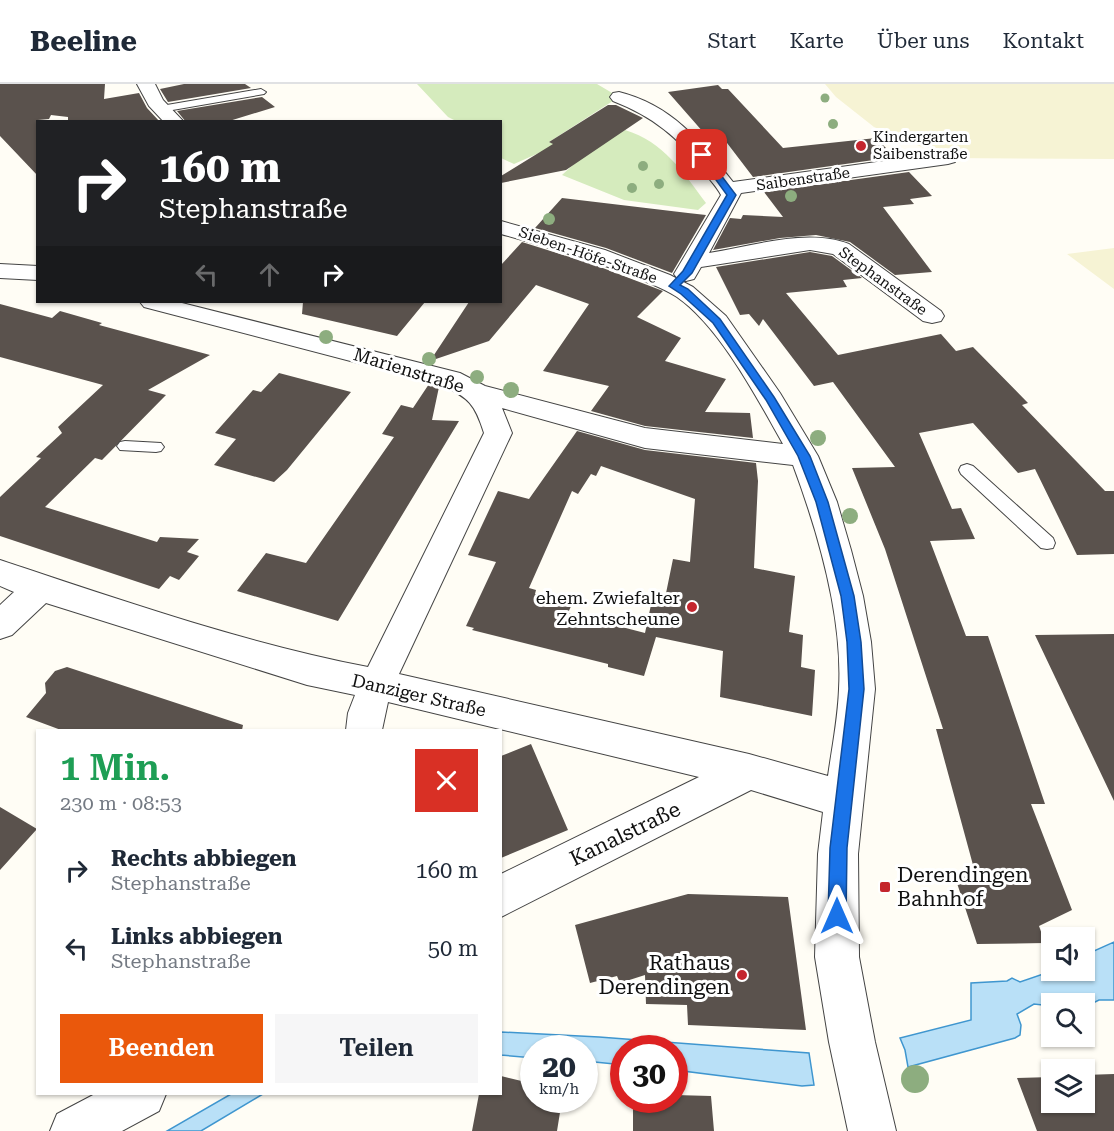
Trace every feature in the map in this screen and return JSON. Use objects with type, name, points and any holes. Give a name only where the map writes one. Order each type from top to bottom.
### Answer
[{"type":"street","points":[[146,84],[161,109],[173,120]]},
{"type":"street","points":[[619,97],[639,104],[672,122],[686,135],[729,189],[731,195],[687,273],[674,286]]},
{"type":"street","name":"Saibenstraße","points":[[729,189],[948,158]]},
{"type":"street","name":"Sieben-Höfe-Straße","points":[[502,227],[597,255],[685,291],[717,321],[771,399],[804,456],[822,502],[835,550],[847,596],[854,642],[857,689],[843,799],[837,874],[837,957],[852,1042],[872,1131]]},
{"type":"street","name":"Stephanstraße","points":[[693,262],[810,243],[828,244],[850,255],[932,316]]},
{"type":"street","points":[[0,271],[36,273]]},
{"type":"street","name":"Marienstraße","points":[[156,303],[451,379],[479,393],[487,402],[498,433],[377,684],[366,713],[364,729]]},
{"type":"street","points":[[479,393],[645,438],[804,456]]},
{"type":"street","name":"Danziger Straße","points":[[0,573],[40,588],[307,670],[377,684],[748,772],[843,799]]},
{"type":"street","points":[[0,625],[40,588]]},
{"type":"street","name":"Kanalstraße","points":[[502,895],[748,772]]},
{"type":"street","points":[[74,1131],[140,1095]]},
{"type":"lane","points":[[161,109],[261,92]]},
{"type":"lane","points":[[125,446],[156,447]]},
{"type":"lane","points":[[968,470],[1047,543]]},
{"type":"shaded area","points":[[825,84],[1114,84],[1114,159],[948,158],[874,127],[836,97]]},
{"type":"shaded area","points":[[1114,248],[1114,289],[1067,254]]},
{"type":"green space","points":[[417,84],[597,84],[619,97],[549,142],[557,145],[514,164],[502,158],[502,120],[454,120],[448,117]]},
{"type":"green space","points":[[625,130],[651,142],[672,159],[706,203],[698,210],[624,200],[562,175],[587,152]]},
{"type":"water","points":[[1114,942],[1114,1000],[1095,1002],[1095,993],[1041,993],[1041,1005],[1034,1004],[1017,1014],[1021,1025],[1020,1035],[1015,1038],[908,1067],[900,1038],[971,1020],[971,983],[1007,981],[1012,978],[1020,982],[1041,975],[1041,981],[1095,981],[1095,951]]},
{"type":"water","points":[[502,1032],[560,1035],[520,1035],[520,1057],[502,1055]]},
{"type":"water","points":[[598,1037],[610,1038],[610,1064],[598,1062]]},
{"type":"water","points":[[688,1044],[809,1053],[814,1085],[802,1086],[688,1072]]},
{"type":"water","points":[[229,1095],[261,1095],[201,1131],[167,1131]]},
{"type":"building","points":[[0,84],[105,84],[104,99],[139,93],[147,108],[158,120],[68,120],[68,117],[51,115],[49,119],[36,120],[36,174],[0,136]]},
{"type":"building","points":[[184,84],[245,84],[251,88],[168,102],[160,89]]},
{"type":"building","points":[[718,85],[722,89],[728,89],[783,148],[876,138],[895,157],[753,177],[724,139],[711,141],[668,92]]},
{"type":"building","points":[[262,97],[275,107],[233,120],[184,120],[177,111]]},
{"type":"building","points":[[608,105],[616,105],[643,118],[566,170],[502,183],[502,175],[553,144],[549,142]]},
{"type":"building","points":[[909,172],[932,196],[910,199],[914,204],[883,207],[932,272],[895,275],[850,242],[816,235],[780,238],[713,250],[730,218],[741,219],[743,215],[783,217],[764,192]]},
{"type":"building","points":[[562,198],[706,215],[672,273],[606,248],[535,228]]},
{"type":"building","points":[[522,242],[595,265],[663,291],[637,317],[681,338],[665,361],[726,379],[705,412],[750,413],[753,438],[645,426],[591,411],[609,386],[543,371],[589,304],[536,285],[489,341],[430,361],[468,303],[502,303],[502,264]]},
{"type":"building","points":[[810,252],[832,256],[862,278],[843,280],[847,287],[786,293],[838,355],[941,334],[956,351],[973,347],[1028,403],[1022,405],[1105,491],[1114,491],[1114,554],[1077,555],[1035,469],[1018,473],[973,423],[919,433],[952,509],[961,508],[975,539],[930,541],[966,636],[988,636],[1045,804],[1031,804],[1072,910],[1039,926],[1041,943],[977,944],[955,877],[976,876],[936,729],[943,729],[885,549],[852,468],[895,467],[833,382],[814,386],[763,319],[759,326],[749,314],[740,315],[716,267]]},
{"type":"building","points":[[303,303],[424,303],[397,336],[302,314]]},
{"type":"building","points":[[0,304],[52,318],[60,311],[102,323],[99,325],[210,355],[148,390],[166,395],[102,460],[95,458],[45,507],[157,542],[160,537],[199,539],[187,552],[199,556],[179,580],[170,576],[159,589],[0,536],[0,497],[41,458],[36,457],[62,433],[58,427],[103,385],[0,357]]},
{"type":"building","points":[[279,373],[351,392],[287,470],[274,482],[214,465],[236,439],[215,433],[253,390],[261,392]]},
{"type":"building","points":[[429,384],[439,387],[432,420],[459,421],[338,621],[237,591],[266,553],[306,563],[394,437],[382,434],[401,405],[413,408]]},
{"type":"building","points":[[577,431],[645,450],[756,463],[758,481],[754,568],[795,576],[789,632],[803,635],[801,667],[815,670],[812,716],[720,697],[723,651],[656,637],[644,676],[608,667],[608,664],[472,630],[474,628],[466,626],[496,562],[468,555],[498,491],[529,499]],"holes":[[[601,466],[695,499],[690,562],[673,559],[664,603],[652,600],[645,633],[568,613],[572,604],[535,594],[536,590],[529,588],[572,491],[578,494],[591,474],[596,476]]]},
{"type":"building","points":[[1114,634],[1114,801],[1035,635]]},
{"type":"building","points":[[67,667],[243,725],[242,729],[58,729],[26,717],[46,693],[45,683],[55,671]]},
{"type":"building","points":[[531,744],[568,830],[502,858],[502,756]]},
{"type":"building","points":[[0,807],[36,830],[0,870]]},
{"type":"building","name":"Rathaus Derendingen","points":[[688,894],[788,897],[806,1030],[688,1025],[687,1005],[646,1004],[645,975],[620,983],[617,976],[590,983],[575,925]]},
{"type":"building","points":[[1114,1074],[1114,1131],[1037,1131],[1017,1078],[1041,1077],[1041,1113],[1095,1113],[1095,1075]]},
{"type":"building","points":[[502,1076],[520,1081],[520,1113],[560,1113],[557,1131],[472,1131],[479,1095],[502,1095]]},
{"type":"building","points":[[688,1095],[711,1096],[714,1131],[633,1131],[633,1113],[688,1113]]},
{"type":"place","name":"Kindergarten Saibenstraße","points":[[861,146]]},
{"type":"place","name":"ehem. Zwiefalter Zehntscheune","points":[[692,607]]},
{"type":"place","name":"Derendingen Bahnhof","points":[[885,887]]},
{"type":"place","name":"Rathaus Derendingen","points":[[742,975]]},
{"type":"route","points":[[702,155],[729,189],[731,195],[687,273],[674,286],[685,291],[717,321],[771,399],[804,456],[822,502],[847,596],[854,642],[857,689],[843,799],[837,874],[837,916]]}]
